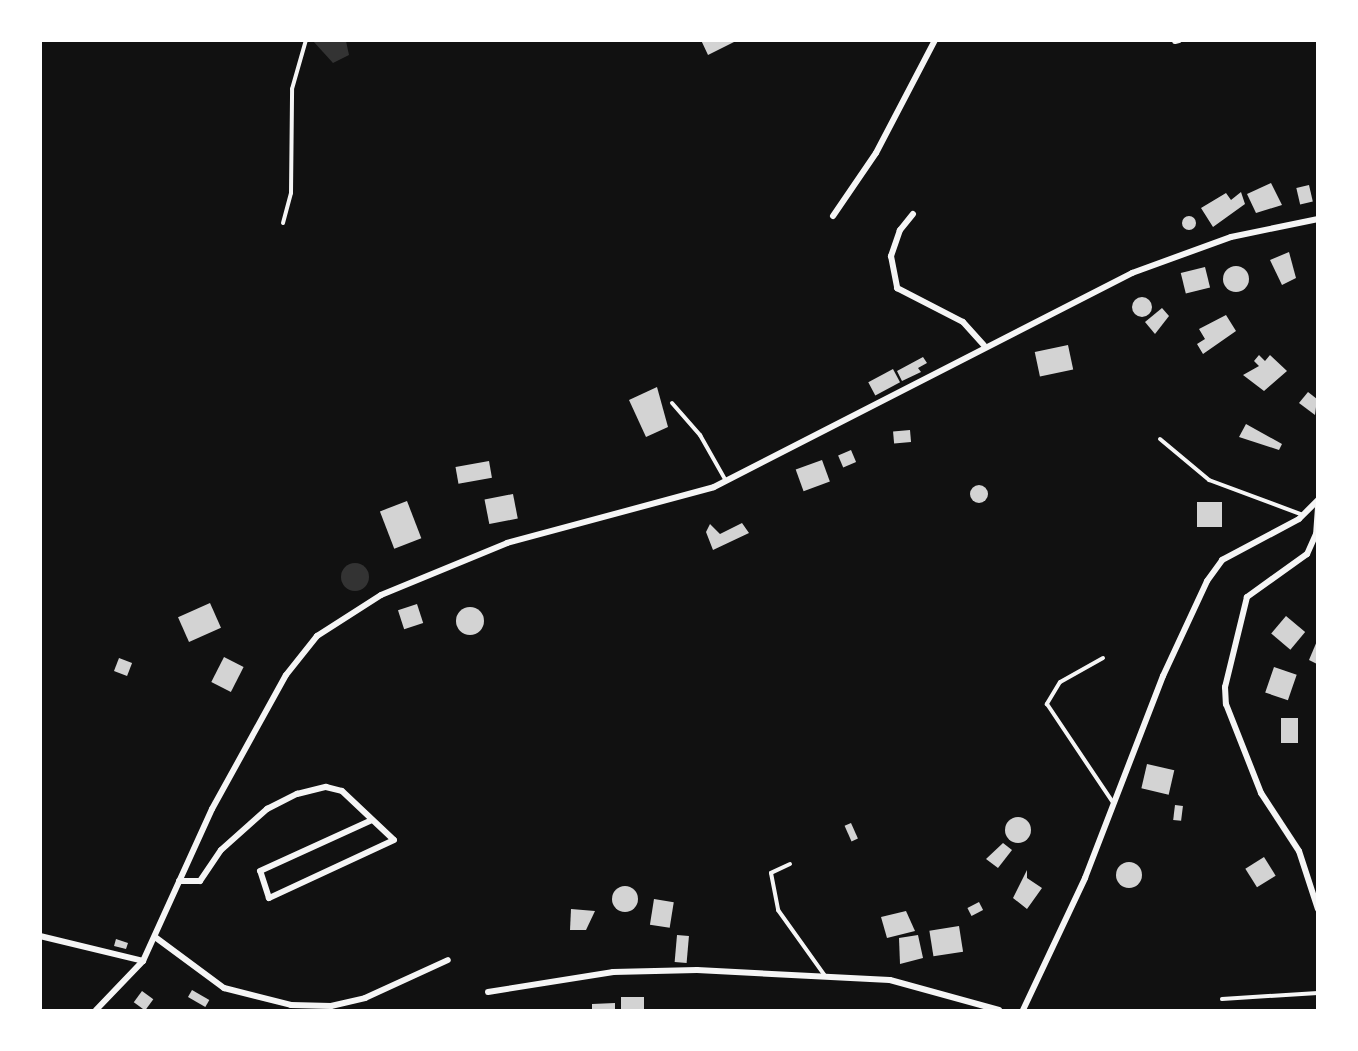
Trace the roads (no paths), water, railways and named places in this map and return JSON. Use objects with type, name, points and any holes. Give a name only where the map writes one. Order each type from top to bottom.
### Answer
[{"type":"street","points":[[833,216],[876,153],[935,40]]},
{"type":"street","points":[[913,214],[891,256],[897,288],[963,322],[984,345]]},
{"type":"street","points":[[96,1011],[143,961],[212,809],[286,675],[317,636],[381,595],[507,543],[726,481],[984,345],[1132,273],[1231,237],[1317,219]]},
{"type":"street","points":[[1023,1011],[1114,804],[1163,676],[1207,581],[1222,560],[1303,515],[1317,500]]},
{"type":"street","points":[[1317,507],[1316,534],[1306,554],[1247,597],[1226,687],[1226,704],[1261,793],[1299,851],[1317,909]]},
{"type":"street","points":[[179,881],[200,881],[221,850],[267,809],[297,794],[326,787],[342,791],[372,820],[392,843],[269,898],[260,871],[372,820]]},
{"type":"street","points":[[40,936],[143,961]]},
{"type":"street","points":[[155,937],[224,988],[291,1005],[331,1006],[365,998],[448,960]]},
{"type":"street","points":[[488,992],[613,972],[825,976],[890,980],[999,1011]]},
{"type":"lane","points":[[283,223],[291,193],[292,89],[306,40]]},
{"type":"lane","points":[[672,403],[700,435],[726,481]]},
{"type":"lane","points":[[1160,439],[1209,480],[1303,515]]},
{"type":"lane","points":[[1102,658],[1060,682],[1047,704],[1114,804]]},
{"type":"lane","points":[[790,864],[771,873],[778,910],[825,976]]},
{"type":"lane","points":[[1222,999],[1317,993]]}]
